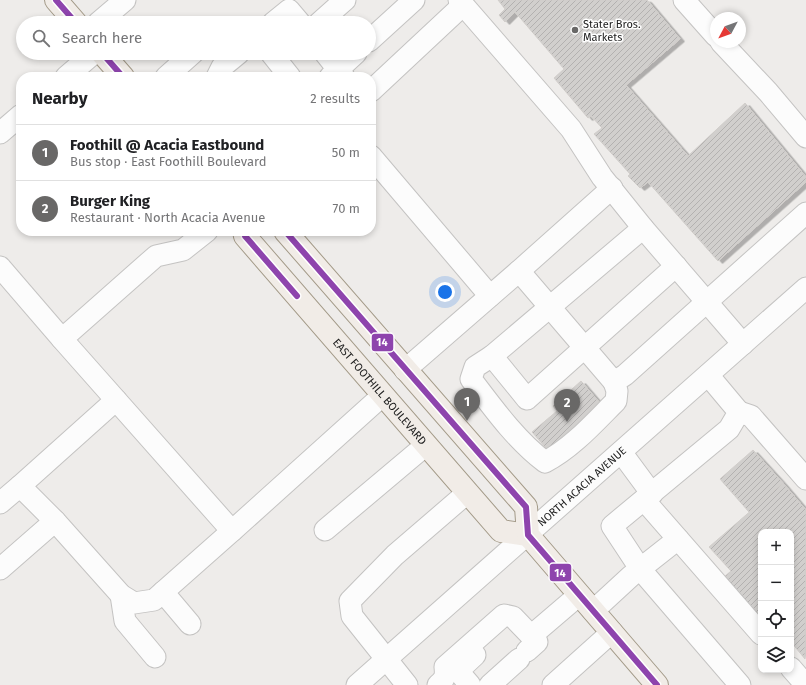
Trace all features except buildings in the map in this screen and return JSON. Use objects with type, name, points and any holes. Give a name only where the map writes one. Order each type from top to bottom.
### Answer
[{"type":"main road","points":[[56,0],[70,16]]},
{"type":"main road","points":[[108,60],[119,72]]},
{"type":"main road","name":"EAST FOOTHILL BOULEVARD","points":[[245,236],[501,531],[528,535]]},
{"type":"main road","points":[[289,236],[526,507],[528,535],[657,685]]},
{"type":"street","points":[[106,16],[125,0]]},
{"type":"street","points":[[327,16],[345,0]]},
{"type":"street","points":[[376,35],[414,0]]},
{"type":"street","points":[[684,0],[710,29]]},
{"type":"street","points":[[376,86],[461,3],[571,128],[602,177],[642,228],[743,344]]},
{"type":"street","points":[[282,16],[289,10],[294,16]]},
{"type":"street","points":[[727,48],[768,92],[806,137]]},
{"type":"street","points":[[72,72],[86,60]]},
{"type":"street","points":[[172,72],[185,60]]},
{"type":"street","points":[[220,72],[222,67],[230,60]]},
{"type":"street","points":[[277,60],[286,72]]},
{"type":"street","points":[[328,60],[336,72]]},
{"type":"street","points":[[340,72],[350,60]]},
{"type":"street","points":[[0,134],[16,120]]},
{"type":"street","points":[[376,162],[490,296]]},
{"type":"street","points":[[405,370],[612,188]]},
{"type":"street","points":[[614,382],[625,375],[806,213]]},
{"type":"street","points":[[519,271],[550,308],[584,348],[614,382],[616,390],[616,401],[587,430],[558,455],[545,462],[530,451],[488,402],[471,379],[475,367],[492,356],[550,308],[642,228]]},
{"type":"street","points":[[62,339],[156,256],[183,250],[201,236]]},
{"type":"street","points":[[492,356],[528,399],[676,266]]},
{"type":"street","points":[[0,267],[232,531]]},
{"type":"street","name":"NORTH ACACIA AVENUE","points":[[357,685],[806,288]]},
{"type":"street","points":[[708,375],[739,412],[751,416],[806,480]]},
{"type":"street","points":[[20,486],[55,521],[121,595],[134,603],[154,600],[383,395]]},
{"type":"street","points":[[0,503],[116,400]]},
{"type":"street","points":[[739,412],[728,429],[612,526],[641,570],[740,685]]},
{"type":"street","points":[[325,530],[426,445]]},
{"type":"street","points":[[621,452],[648,497],[678,540],[758,631]]},
{"type":"street","points":[[407,685],[352,616],[350,601],[396,555],[467,493]]},
{"type":"street","points":[[0,569],[55,521]]},
{"type":"street","points":[[593,611],[631,576],[641,570],[678,540]]},
{"type":"street","points":[[163,592],[190,624]]},
{"type":"street","points":[[121,595],[125,621],[155,657]]},
{"type":"street","points":[[490,685],[579,595]]},
{"type":"street","points":[[442,676],[495,622],[504,615],[513,617],[526,649]]},
{"type":"street","points":[[470,685],[458,670],[500,632],[501,628],[495,622]]},
{"type":"street","points":[[553,685],[612,632]]},
{"type":"street","points":[[794,672],[805,685]]},
{"type":"transit line","name":"14","points":[[56,0],[70,16]]},
{"type":"transit line","name":"14","points":[[108,60],[119,72]]},
{"type":"transit line","name":"14","points":[[245,236],[297,296]]},
{"type":"transit line","name":"14","points":[[289,236],[526,507],[528,535],[657,685]]},
{"type":"place","name":"Stater Bros. Markets","points":[[575,30]]},
{"type":"place","name":"Foothill @ Acacia Eastbound","points":[[467,421]]},
{"type":"place","name":"Burger King","points":[[567,422]]}]
